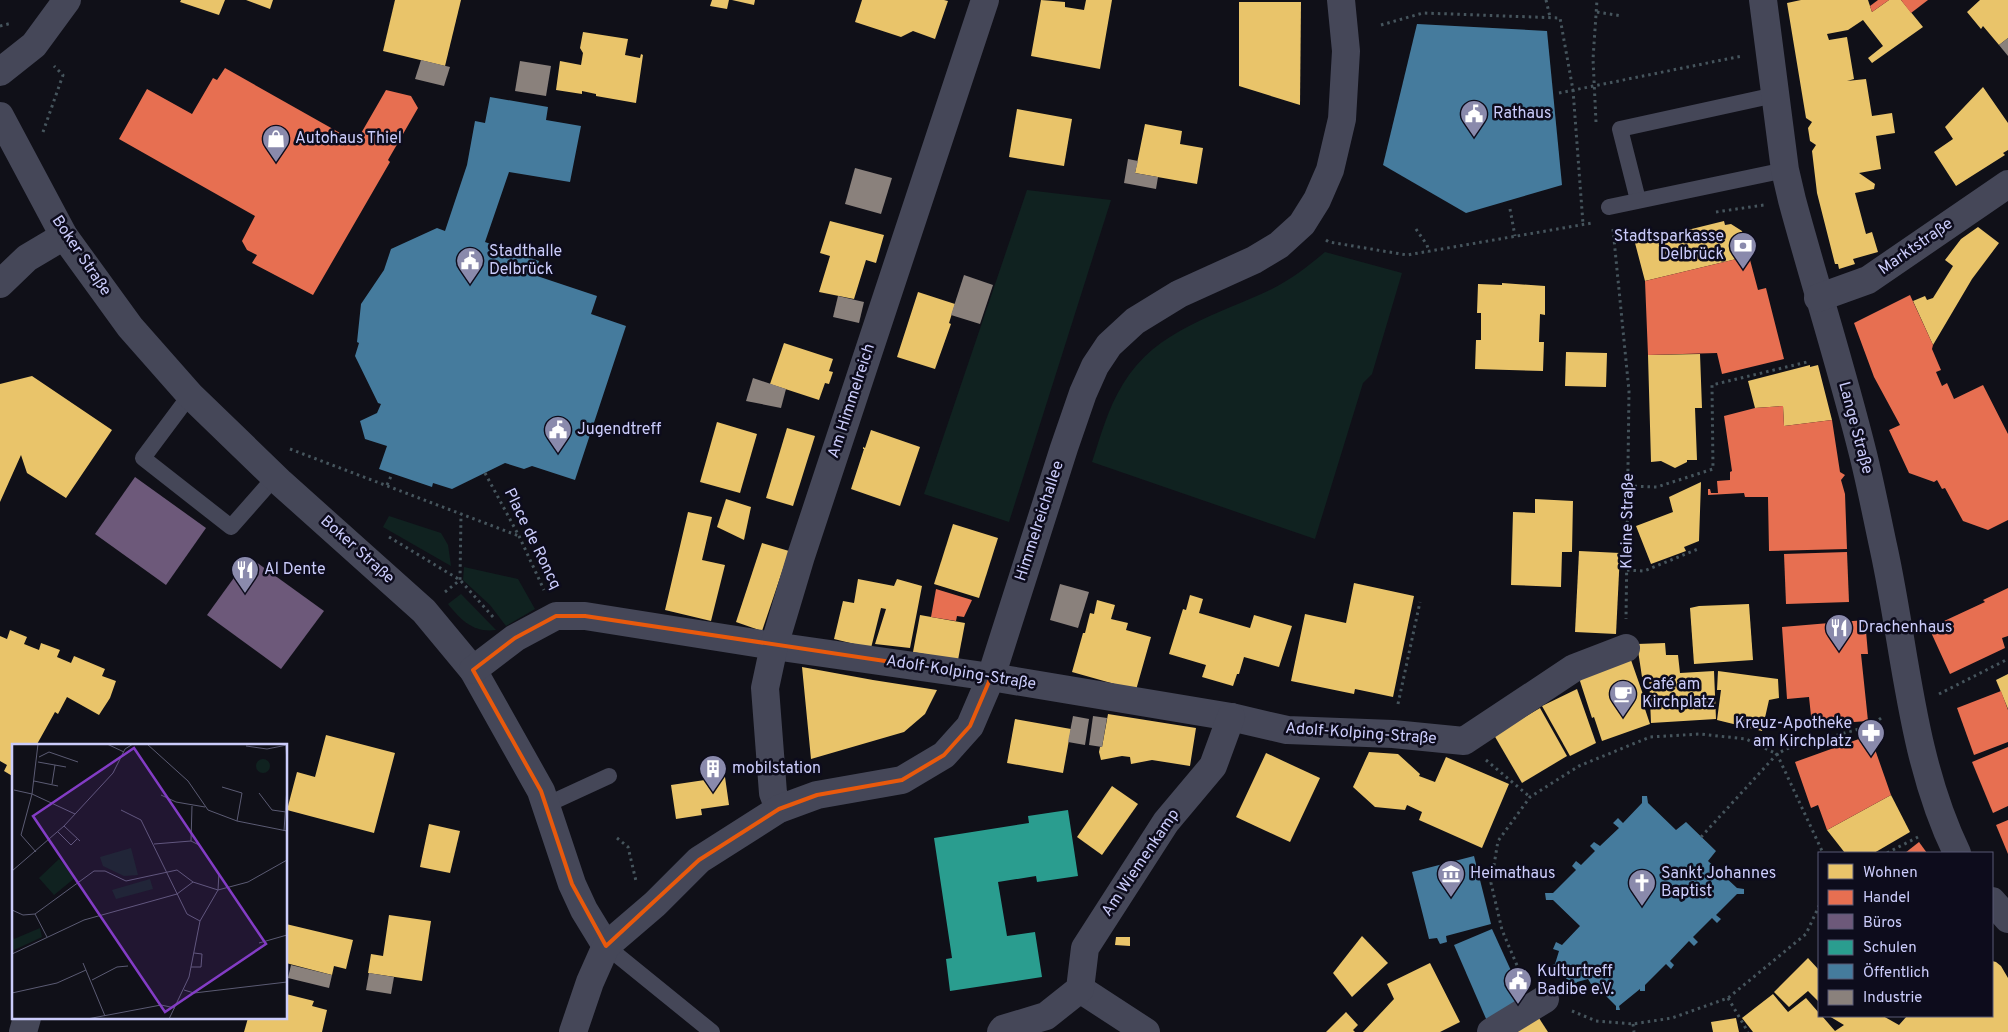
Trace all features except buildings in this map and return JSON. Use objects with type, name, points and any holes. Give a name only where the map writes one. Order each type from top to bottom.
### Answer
[{"type":"street","points":[[0,72],[34,44],[67,0]]},
{"type":"street","name":"Am Himmelreich","points":[[779,809],[773,792],[765,688],[774,646],[804,546],[985,0]]},
{"type":"street","name":"Himmelreichallee","points":[[606,946],[655,904],[699,860],[779,809],[817,795],[902,780],[944,755],[970,726],[991,677],[1064,448],[1095,366],[1109,345],[1135,321],[1180,294],[1254,260],[1279,245],[1302,224],[1317,200],[1330,170],[1342,119],[1346,51],[1341,0]]},
{"type":"street","name":"Lange Straße","points":[[1763,0],[1785,170],[1818,298],[1836,354],[1866,465],[1895,604],[1901,648],[1924,766],[1943,823],[1957,852]]},
{"type":"street","name":"Boker Straße","points":[[0,116],[64,236],[130,327],[190,395],[274,477],[424,611],[473,670],[541,791],[572,884],[584,910],[606,946]]},
{"type":"street","name":"Marktstraße","points":[[1818,298],[1868,280],[2008,184]]},
{"type":"street","points":[[0,284],[26,258],[64,236]]},
{"type":"street","name":"Adolf-Kolping-Straße","points":[[473,670],[515,638],[556,616],[585,616],[774,646],[991,677],[1231,718],[1287,730],[1393,734],[1464,742]]},
{"type":"street","points":[[1464,742],[1574,668],[1626,648]]},
{"type":"street","name":"Am Wiemenkamp","points":[[1080,989],[1085,948],[1166,822],[1213,766],[1231,718]]},
{"type":"street","points":[[1993,902],[2008,919]]},
{"type":"street","points":[[573,1032],[590,982],[606,946]]},
{"type":"street","points":[[1001,1032],[1046,1016],[1080,989],[1146,1032]]},
{"type":"street","points":[[1492,1031],[1545,998]]},
{"type":"street","points":[[22,1032],[26,1020]]},
{"type":"lane","points":[[1638,200],[1620,129],[1775,95]]},
{"type":"lane","points":[[1610,214],[1638,200],[1785,170]]},
{"type":"lane","points":[[190,395],[143,458],[231,527],[274,477]]},
{"type":"lane","points":[[546,805],[609,776]]},
{"type":"lane","points":[[606,946],[712,1032]]},
{"type":"path","points":[[1546,0],[1550,18]]},
{"type":"path","points":[[1596,31],[1597,0]]},
{"type":"path","points":[[1597,12],[1622,16]]},
{"type":"path","points":[[1381,25],[1423,13],[1560,18],[1573,90],[1583,224]]},
{"type":"path","points":[[0,26],[13,23]]},
{"type":"path","points":[[1558,93],[1769,50]]},
{"type":"path","points":[[45,139],[43,131],[63,75],[48,60]]},
{"type":"path","points":[[1510,208],[1516,236]]},
{"type":"path","points":[[1322,237],[1330,242],[1407,255],[1583,224],[1610,214]]},
{"type":"path","name":"Kleine Straße","points":[[1610,214],[1617,262],[1629,390],[1626,648]]},
{"type":"path","points":[[1416,229],[1427,245],[1429,252]]},
{"type":"path","points":[[1628,486],[1657,486],[1713,469],[1712,385],[1836,354]]},
{"type":"path","points":[[282,445],[519,536]]},
{"type":"path","name":"Place de Roncq","points":[[485,473],[519,536],[556,616]]},
{"type":"path","points":[[387,485],[392,474]]},
{"type":"path","points":[[441,596],[460,580],[461,514]]},
{"type":"path","points":[[386,535],[460,580],[499,624]]},
{"type":"path","points":[[1627,570],[1644,571],[1698,549]]},
{"type":"path","points":[[1393,734],[1394,721],[1420,602]]},
{"type":"path","points":[[1932,697],[1956,687],[2008,659]]},
{"type":"path","points":[[1701,837],[1777,754],[1786,749],[1870,726],[1892,710]]},
{"type":"path","points":[[1818,908],[1806,934],[1728,998],[1672,1018],[1634,1024],[1596,1021],[1545,998],[1525,983],[1502,930],[1491,883],[1498,841],[1530,797],[1579,766],[1650,737],[1700,734],[1746,739],[1777,754],[1823,852]]},
{"type":"path","points":[[1464,742],[1530,797]]},
{"type":"path","points":[[1889,852],[1943,823]]},
{"type":"path","points":[[618,838],[628,846],[637,884]]},
{"type":"path","points":[[1728,998],[1748,1032]]},
{"type":"path","points":[[1634,1024],[1634,1032]]},
{"type":"highlighted area","points":[[556,616],[585,616],[991,677],[970,726],[944,755],[902,780],[817,795],[779,809],[699,860],[606,946],[572,884],[541,791],[473,670],[515,638]]},
{"type":"green space","points":[[1027,190],[1111,200],[1009,522],[924,494]]},
{"type":"green space","points":[[1325,252],[1402,273],[1372,374],[1363,383],[1315,539],[1092,462],[1105,422],[1118,393],[1137,365],[1153,350],[1170,337],[1190,326],[1272,289],[1300,272]]},
{"type":"green space","points":[[389,516],[441,533],[448,545],[451,566],[383,527]]},
{"type":"green space","points":[[464,567],[518,579],[535,609],[506,626],[490,605],[463,580]]},
{"type":"green space","points":[[461,594],[496,630],[474,627],[458,615],[448,604]]},
{"type":"place","name":"Rathaus","points":[[1474,138]]},
{"type":"place","name":"Autohaus Thiel","points":[[276,163]]},
{"type":"place","name":"Stadtsparkasse Delbrück","points":[[1743,270]]},
{"type":"place","name":"Stadthalle Delbrück","points":[[470,285]]},
{"type":"place","name":"Jugendtreff","points":[[558,454]]},
{"type":"place","name":"Al Dente","points":[[245,594]]},
{"type":"place","name":"Drachenhaus","points":[[1839,652]]},
{"type":"place","name":"Café am Kirchplatz","points":[[1623,718]]},
{"type":"place","name":"Kreuz-Apotheke am Kirchplatz","points":[[1871,757]]},
{"type":"place","name":"mobilstation","points":[[713,793]]},
{"type":"place","name":"Heimathaus","points":[[1451,898]]},
{"type":"place","name":"Sankt Johannes Baptist","points":[[1642,907]]},
{"type":"place","name":"Kulturtreff Badibe e.V.","points":[[1518,1005]]}]
